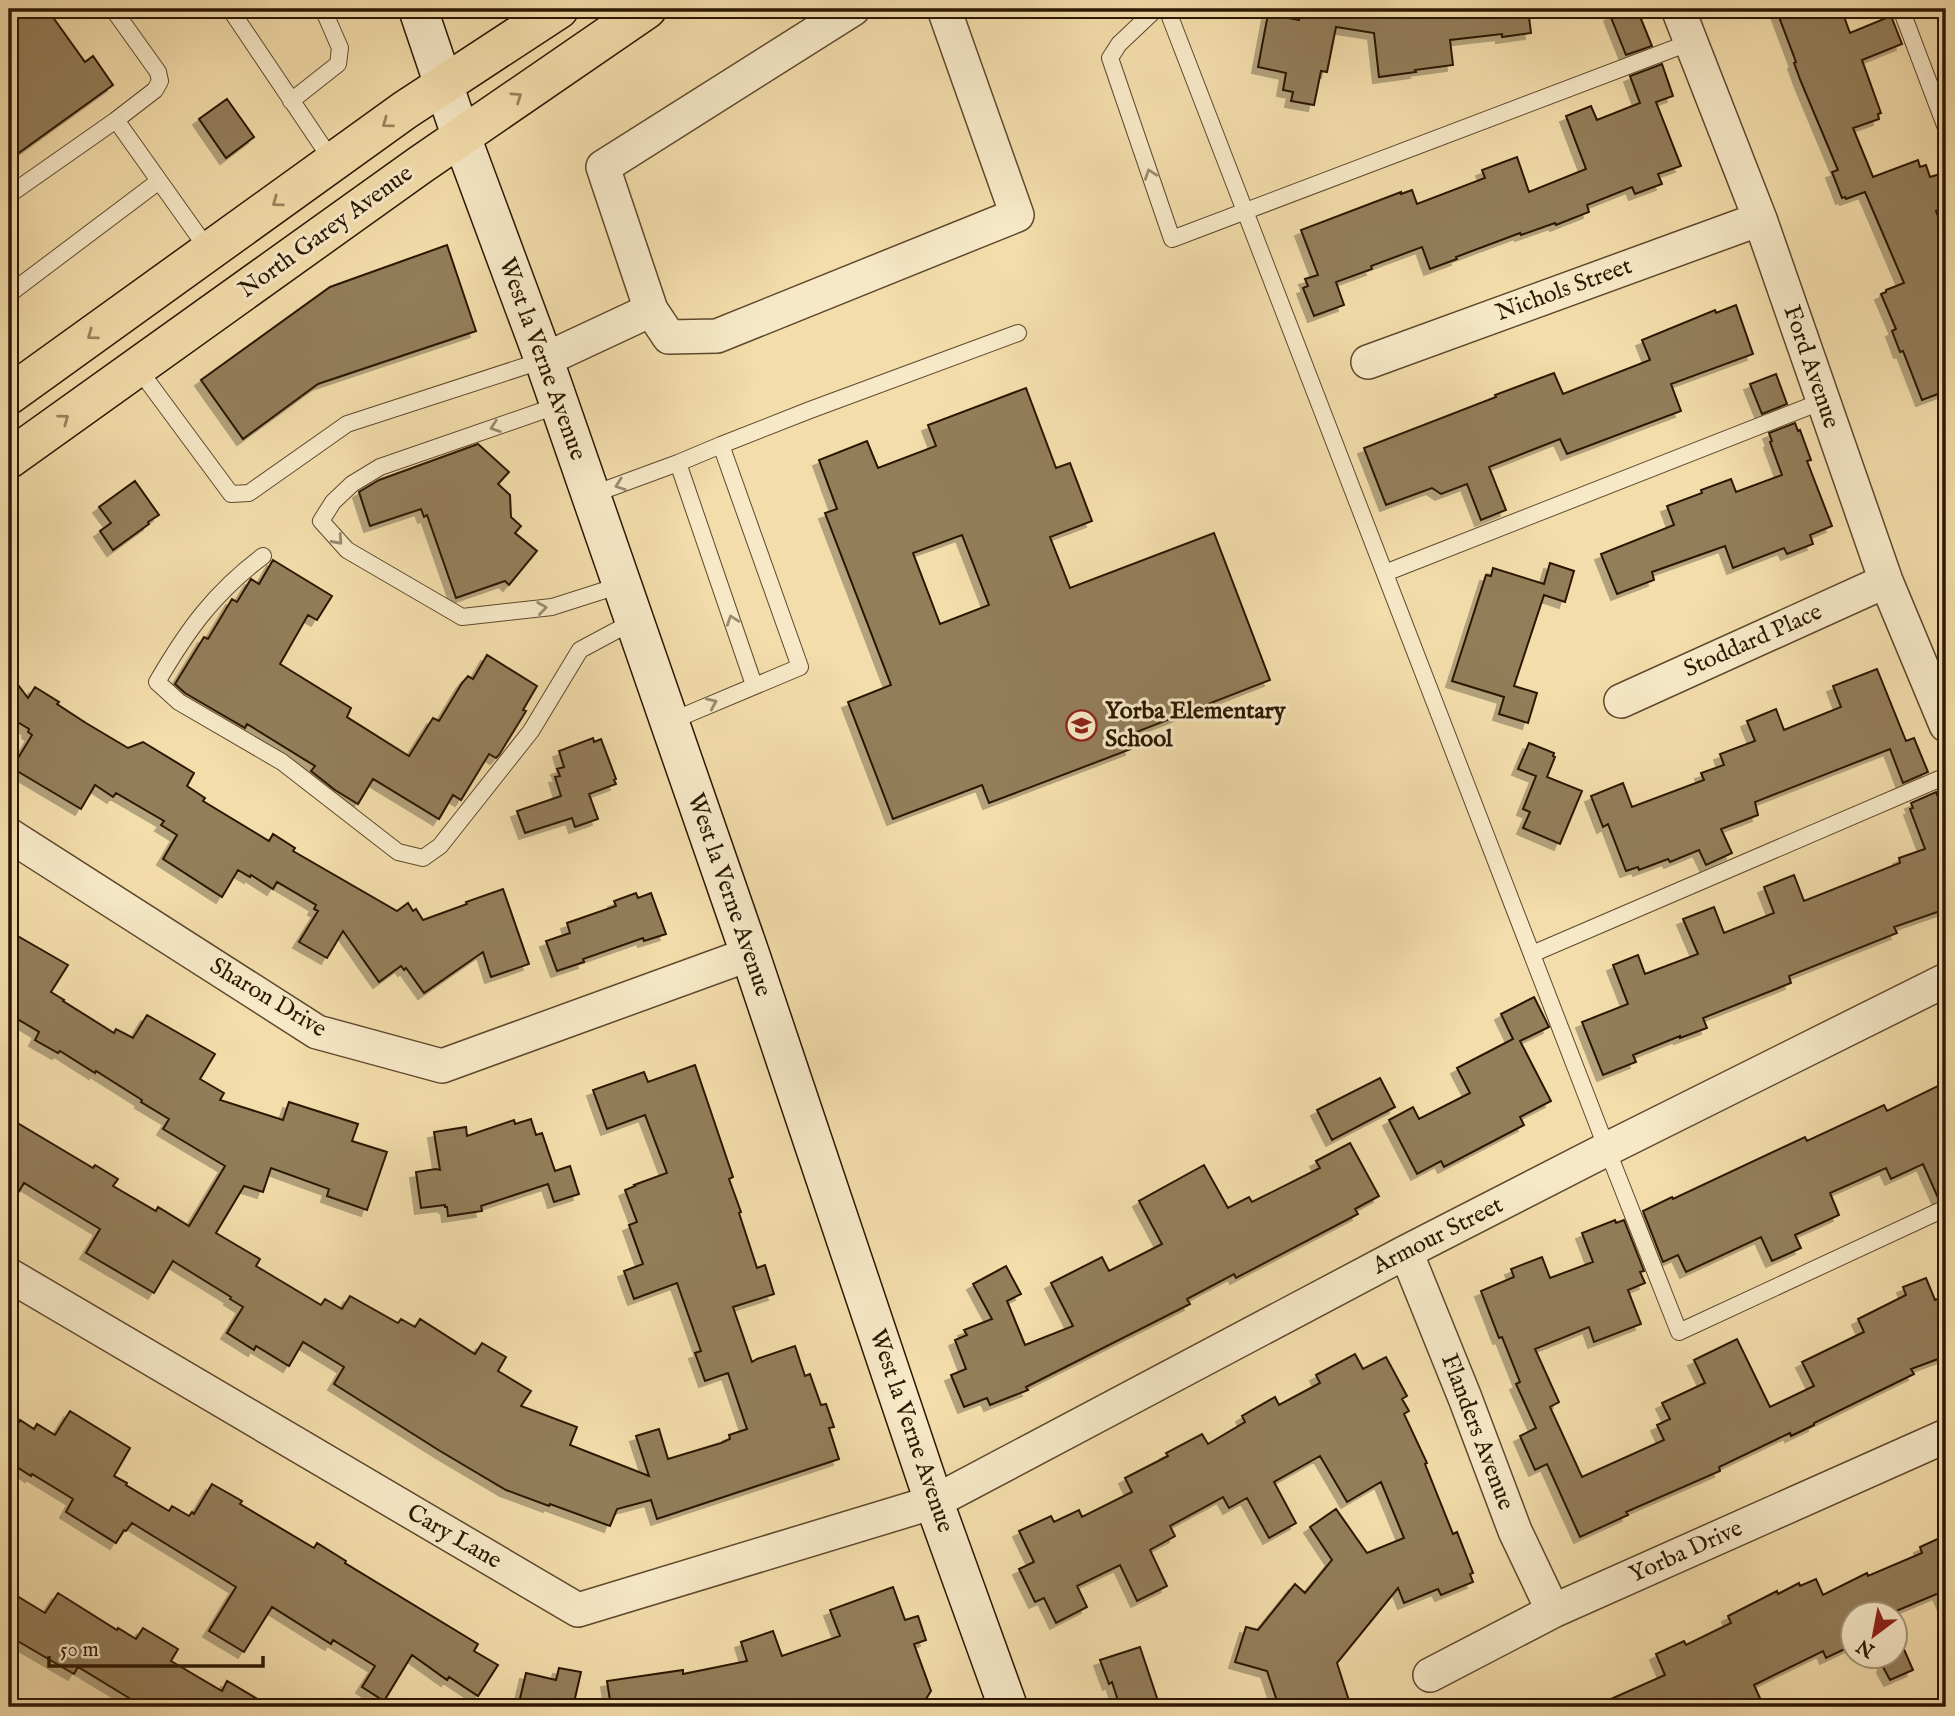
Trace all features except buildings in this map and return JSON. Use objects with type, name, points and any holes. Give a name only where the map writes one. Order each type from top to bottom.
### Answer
[{"type":"main road","name":"West la Verne Avenue","points":[[418,9],[442,84],[591,495],[750,954],[934,1502],[1008,1707]]},
{"type":"main road","points":[[9,395],[442,84],[559,9]]},
{"type":"main road","name":"North Garey Avenue","points":[[9,459],[461,136],[647,9]]},
{"type":"street","points":[[853,9],[603,167],[651,310],[669,337],[717,335],[1017,215],[944,9]]},
{"type":"street","name":"Ford Avenue","points":[[1678,9],[1760,219],[1886,581],[1946,725]]},
{"type":"street","name":"Nichols Street","points":[[1368,362],[1760,219]]},
{"type":"street","points":[[544,360],[651,310]]},
{"type":"street","name":"Stoddard Place","points":[[1621,701],[1886,581]]},
{"type":"street","name":"Sharon Drive","points":[[9,835],[317,1032],[442,1066],[750,954]]},
{"type":"street","name":"Armour Street","points":[[934,1502],[1406,1252],[1946,980]]},
{"type":"street","name":"Flanders Avenue","points":[[1406,1252],[1515,1531],[1553,1611]]},
{"type":"street","name":"Cary Lane","points":[[9,1275],[578,1610],[934,1502]]},
{"type":"street","name":"Yorba Drive","points":[[1430,1675],[1553,1611],[1946,1436]]},
{"type":"lane","points":[[9,195],[155,90],[160,81],[158,72],[113,9]]},
{"type":"lane","points":[[230,9],[332,162]]},
{"type":"lane","points":[[291,101],[338,64],[340,48],[323,9]]},
{"type":"lane","points":[[1156,9],[1119,44],[1110,58],[1172,239],[1691,42]]},
{"type":"lane","points":[[1167,9],[1679,1332],[1946,1208]]},
{"type":"lane","points":[[1902,9],[1946,128]]},
{"type":"lane","points":[[116,120],[209,251]]},
{"type":"lane","points":[[9,294],[159,181]]},
{"type":"lane","points":[[591,495],[1018,333]]},
{"type":"lane","points":[[137,367],[231,494],[249,493],[347,424],[544,360]]},
{"type":"lane","points":[[1385,573],[1823,401]]},
{"type":"lane","points":[[559,405],[380,467],[352,484],[333,502],[321,521],[347,550],[462,617],[552,607],[621,585]]},
{"type":"lane","points":[[669,722],[800,667],[721,445]]},
{"type":"lane","points":[[678,463],[754,685]]},
{"type":"lane","points":[[263,556],[212,600],[180,642],[157,682],[179,702],[282,762],[398,852],[423,858],[440,846],[531,731],[580,650],[634,621]]},
{"type":"lane","points":[[1532,954],[1946,776]]},
{"type":"waterway","points":[[1930,1707],[1946,1699]]},
{"type":"place","name":"Yorba Elementary School","points":[[1082,725]]}]
